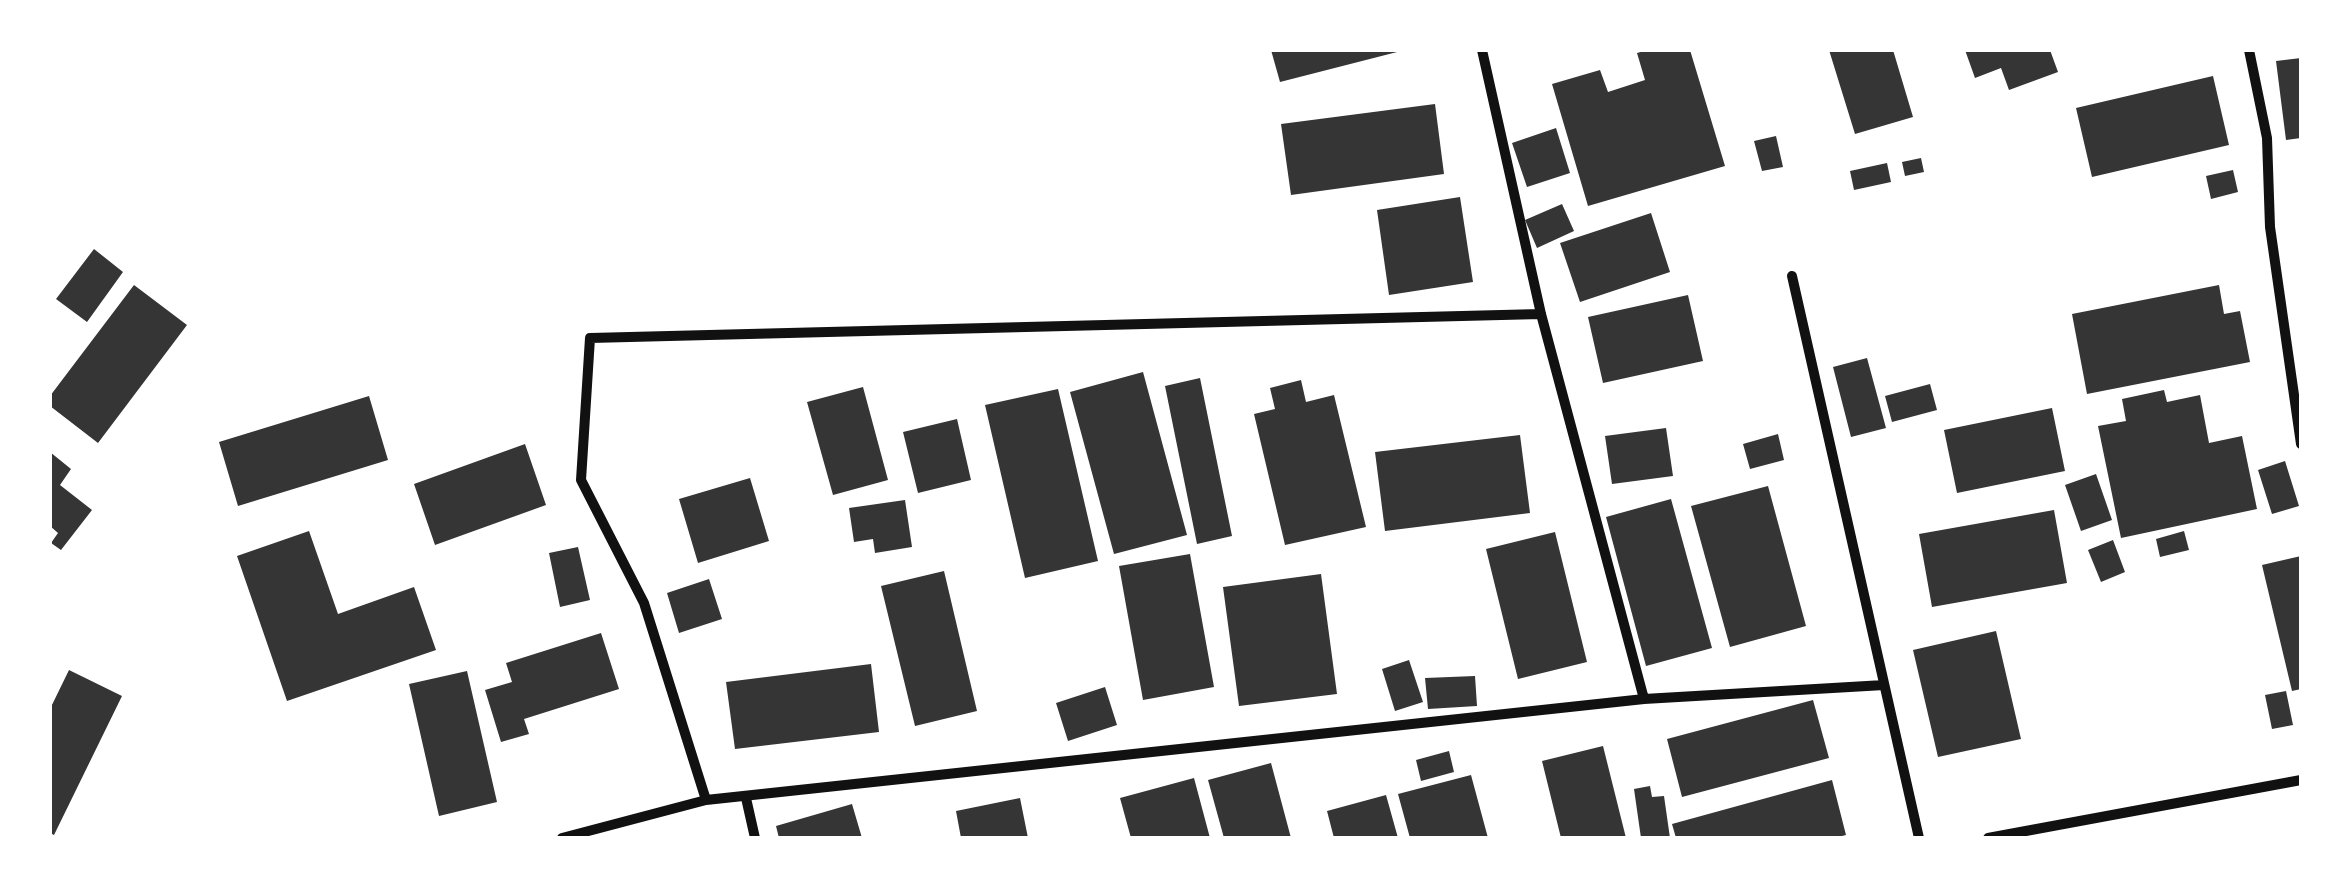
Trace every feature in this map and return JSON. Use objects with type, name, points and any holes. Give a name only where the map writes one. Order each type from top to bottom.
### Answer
[{"type":"street","points":[[1482,50],[1542,314],[1644,699]]},
{"type":"street","points":[[2249,50],[2266,138],[2270,228],[2301,444]]},
{"type":"street","points":[[1792,276],[1919,838]]},
{"type":"street","points":[[706,800],[644,603],[581,480],[590,338],[1542,314]]},
{"type":"street","points":[[562,838],[706,800],[1644,699],[1884,685]]},
{"type":"street","points":[[1988,838],[2301,780]]},
{"type":"street","points":[[746,798],[756,838]]},
{"type":"building","points":[[1271,50],[1401,50],[1401,51],[1280,82]]},
{"type":"building","points":[[1690,50],[1725,166],[1588,206],[1552,84],[1600,70],[1608,92],[1645,80],[1637,53]]},
{"type":"building","points":[[1829,50],[1893,50],[1913,117],[1855,134]]},
{"type":"building","points":[[1965,50],[2050,50],[2058,72],[2009,90],[2001,68],[1975,78]]},
{"type":"building","points":[[2301,58],[2301,138],[2286,140],[2276,61]]},
{"type":"building","points":[[2213,76],[2229,145],[2092,177],[2076,108]]},
{"type":"building","points":[[1435,104],[1444,174],[1291,195],[1281,124]]},
{"type":"building","points":[[1556,128],[1570,173],[1527,187],[1512,143]]},
{"type":"building","points":[[1776,136],[1783,167],[1762,171],[1754,141]]},
{"type":"building","points":[[1921,158],[1924,172],[1905,176],[1902,162]]},
{"type":"building","points":[[1887,163],[1891,182],[1854,190],[1850,171]]},
{"type":"building","points":[[2233,170],[2238,192],[2211,199],[2206,176]]},
{"type":"building","points":[[1460,197],[1473,282],[1389,295],[1377,210]]},
{"type":"building","points":[[1562,204],[1574,231],[1537,248],[1525,220]]},
{"type":"building","points":[[1651,213],[1670,272],[1580,302],[1560,243]]},
{"type":"building","points":[[94,249],[123,272],[87,322],[56,299]]},
{"type":"building","points":[[134,285],[187,325],[98,443],[50,406],[50,396]]},
{"type":"building","points":[[2219,285],[2224,314],[2240,311],[2250,362],[2087,394],[2072,314]]},
{"type":"building","points":[[1688,295],[1703,361],[1603,383],[1588,317]]},
{"type":"building","points":[[1867,358],[1886,428],[1851,437],[1833,367]]},
{"type":"building","points":[[1143,372],[1187,535],[1114,554],[1070,392]]},
{"type":"building","points":[[1200,378],[1232,536],[1197,544],[1165,386]]},
{"type":"building","points":[[1301,380],[1306,402],[1334,395],[1366,527],[1285,545],[1254,414],[1275,409],[1270,388]]},
{"type":"building","points":[[1930,384],[1937,410],[1892,422],[1885,396]]},
{"type":"building","points":[[863,387],[888,480],[833,495],[807,402]]},
{"type":"building","points":[[1058,389],[1098,561],[1025,578],[985,405]]},
{"type":"building","points":[[2164,390],[2167,402],[2200,395],[2209,443],[2242,436],[2257,509],[2121,538],[2098,426],[2126,421],[2122,399]]},
{"type":"building","points":[[369,396],[388,460],[238,506],[219,442]]},
{"type":"building","points":[[2052,408],[2065,471],[1957,493],[1944,430]]},
{"type":"building","points":[[957,419],[971,480],[918,493],[903,432]]},
{"type":"building","points":[[1666,428],[1673,476],[1612,484],[1605,436]]},
{"type":"building","points":[[1778,434],[1784,460],[1750,469],[1743,444]]},
{"type":"building","points":[[1520,435],[1530,513],[1385,531],[1375,452]]},
{"type":"building","points":[[525,444],[546,505],[435,545],[414,484]]},
{"type":"building","points":[[50,452],[71,469],[60,485],[92,510],[61,550],[51,543],[58,533],[50,526]]},
{"type":"building","points":[[2285,461],[2299,506],[2272,514],[2258,470]]},
{"type":"building","points":[[2096,474],[2112,520],[2081,531],[2065,485]]},
{"type":"building","points":[[750,478],[769,541],[698,563],[679,499]]},
{"type":"building","points":[[1768,486],[1806,626],[1730,647],[1691,506]]},
{"type":"building","points":[[1671,499],[1712,648],[1646,666],[1606,517]]},
{"type":"building","points":[[905,500],[912,547],[875,553],[873,539],[854,542],[849,508]]},
{"type":"building","points":[[2054,510],[2067,583],[1932,607],[1919,534]]},
{"type":"building","points":[[309,531],[338,614],[414,587],[436,650],[287,701],[237,556]]},
{"type":"building","points":[[2184,531],[2189,550],[2160,557],[2156,539]]},
{"type":"building","points":[[1555,532],[1587,662],[1518,679],[1486,549]]},
{"type":"building","points":[[2113,540],[2125,572],[2101,582],[2088,550]]},
{"type":"building","points":[[578,547],[590,600],[560,607],[549,553]]},
{"type":"building","points":[[1190,554],[1214,687],[1143,700],[1119,566]]},
{"type":"building","points":[[2301,556],[2301,689],[2292,691],[2262,565]]},
{"type":"building","points":[[944,571],[977,711],[915,726],[881,586]]},
{"type":"building","points":[[1321,574],[1337,694],[1239,706],[1223,587]]},
{"type":"building","points":[[709,579],[722,619],[679,633],[667,593]]},
{"type":"building","points":[[1996,631],[2021,739],[1938,757],[1913,650]]},
{"type":"building","points":[[601,633],[619,689],[524,719],[529,734],[501,742],[485,690],[512,682],[506,663]]},
{"type":"building","points":[[1409,660],[1423,702],[1395,711],[1382,669]]},
{"type":"building","points":[[871,664],[879,732],[735,749],[726,682]]},
{"type":"building","points":[[69,670],[122,696],[54,835],[50,833],[50,709]]},
{"type":"building","points":[[467,671],[497,802],[439,816],[409,684]]},
{"type":"building","points":[[1475,676],[1477,706],[1428,709],[1425,678]]},
{"type":"building","points":[[1105,687],[1117,725],[1068,741],[1056,703]]},
{"type":"building","points":[[2286,691],[2293,725],[2272,729],[2265,695]]},
{"type":"building","points":[[1813,700],[1829,758],[1682,797],[1667,739]]},
{"type":"building","points":[[1603,746],[1626,838],[1561,838],[1542,761]]},
{"type":"building","points":[[1449,751],[1454,772],[1421,781],[1416,760]]},
{"type":"building","points":[[1271,763],[1291,838],[1224,838],[1208,780]]},
{"type":"building","points":[[1471,775],[1488,838],[1410,838],[1398,794]]},
{"type":"building","points":[[1194,778],[1210,838],[1131,838],[1120,798]]},
{"type":"building","points":[[1832,780],[1846,835],[1676,838],[1672,824]]},
{"type":"building","points":[[1650,786],[1652,797],[1664,796],[1670,838],[1641,838],[1634,789]]},
{"type":"building","points":[[1386,795],[1398,838],[1334,838],[1327,811]]},
{"type":"building","points":[[1020,798],[1028,838],[961,838],[956,811]]},
{"type":"building","points":[[852,804],[862,838],[779,838],[776,826]]}]
